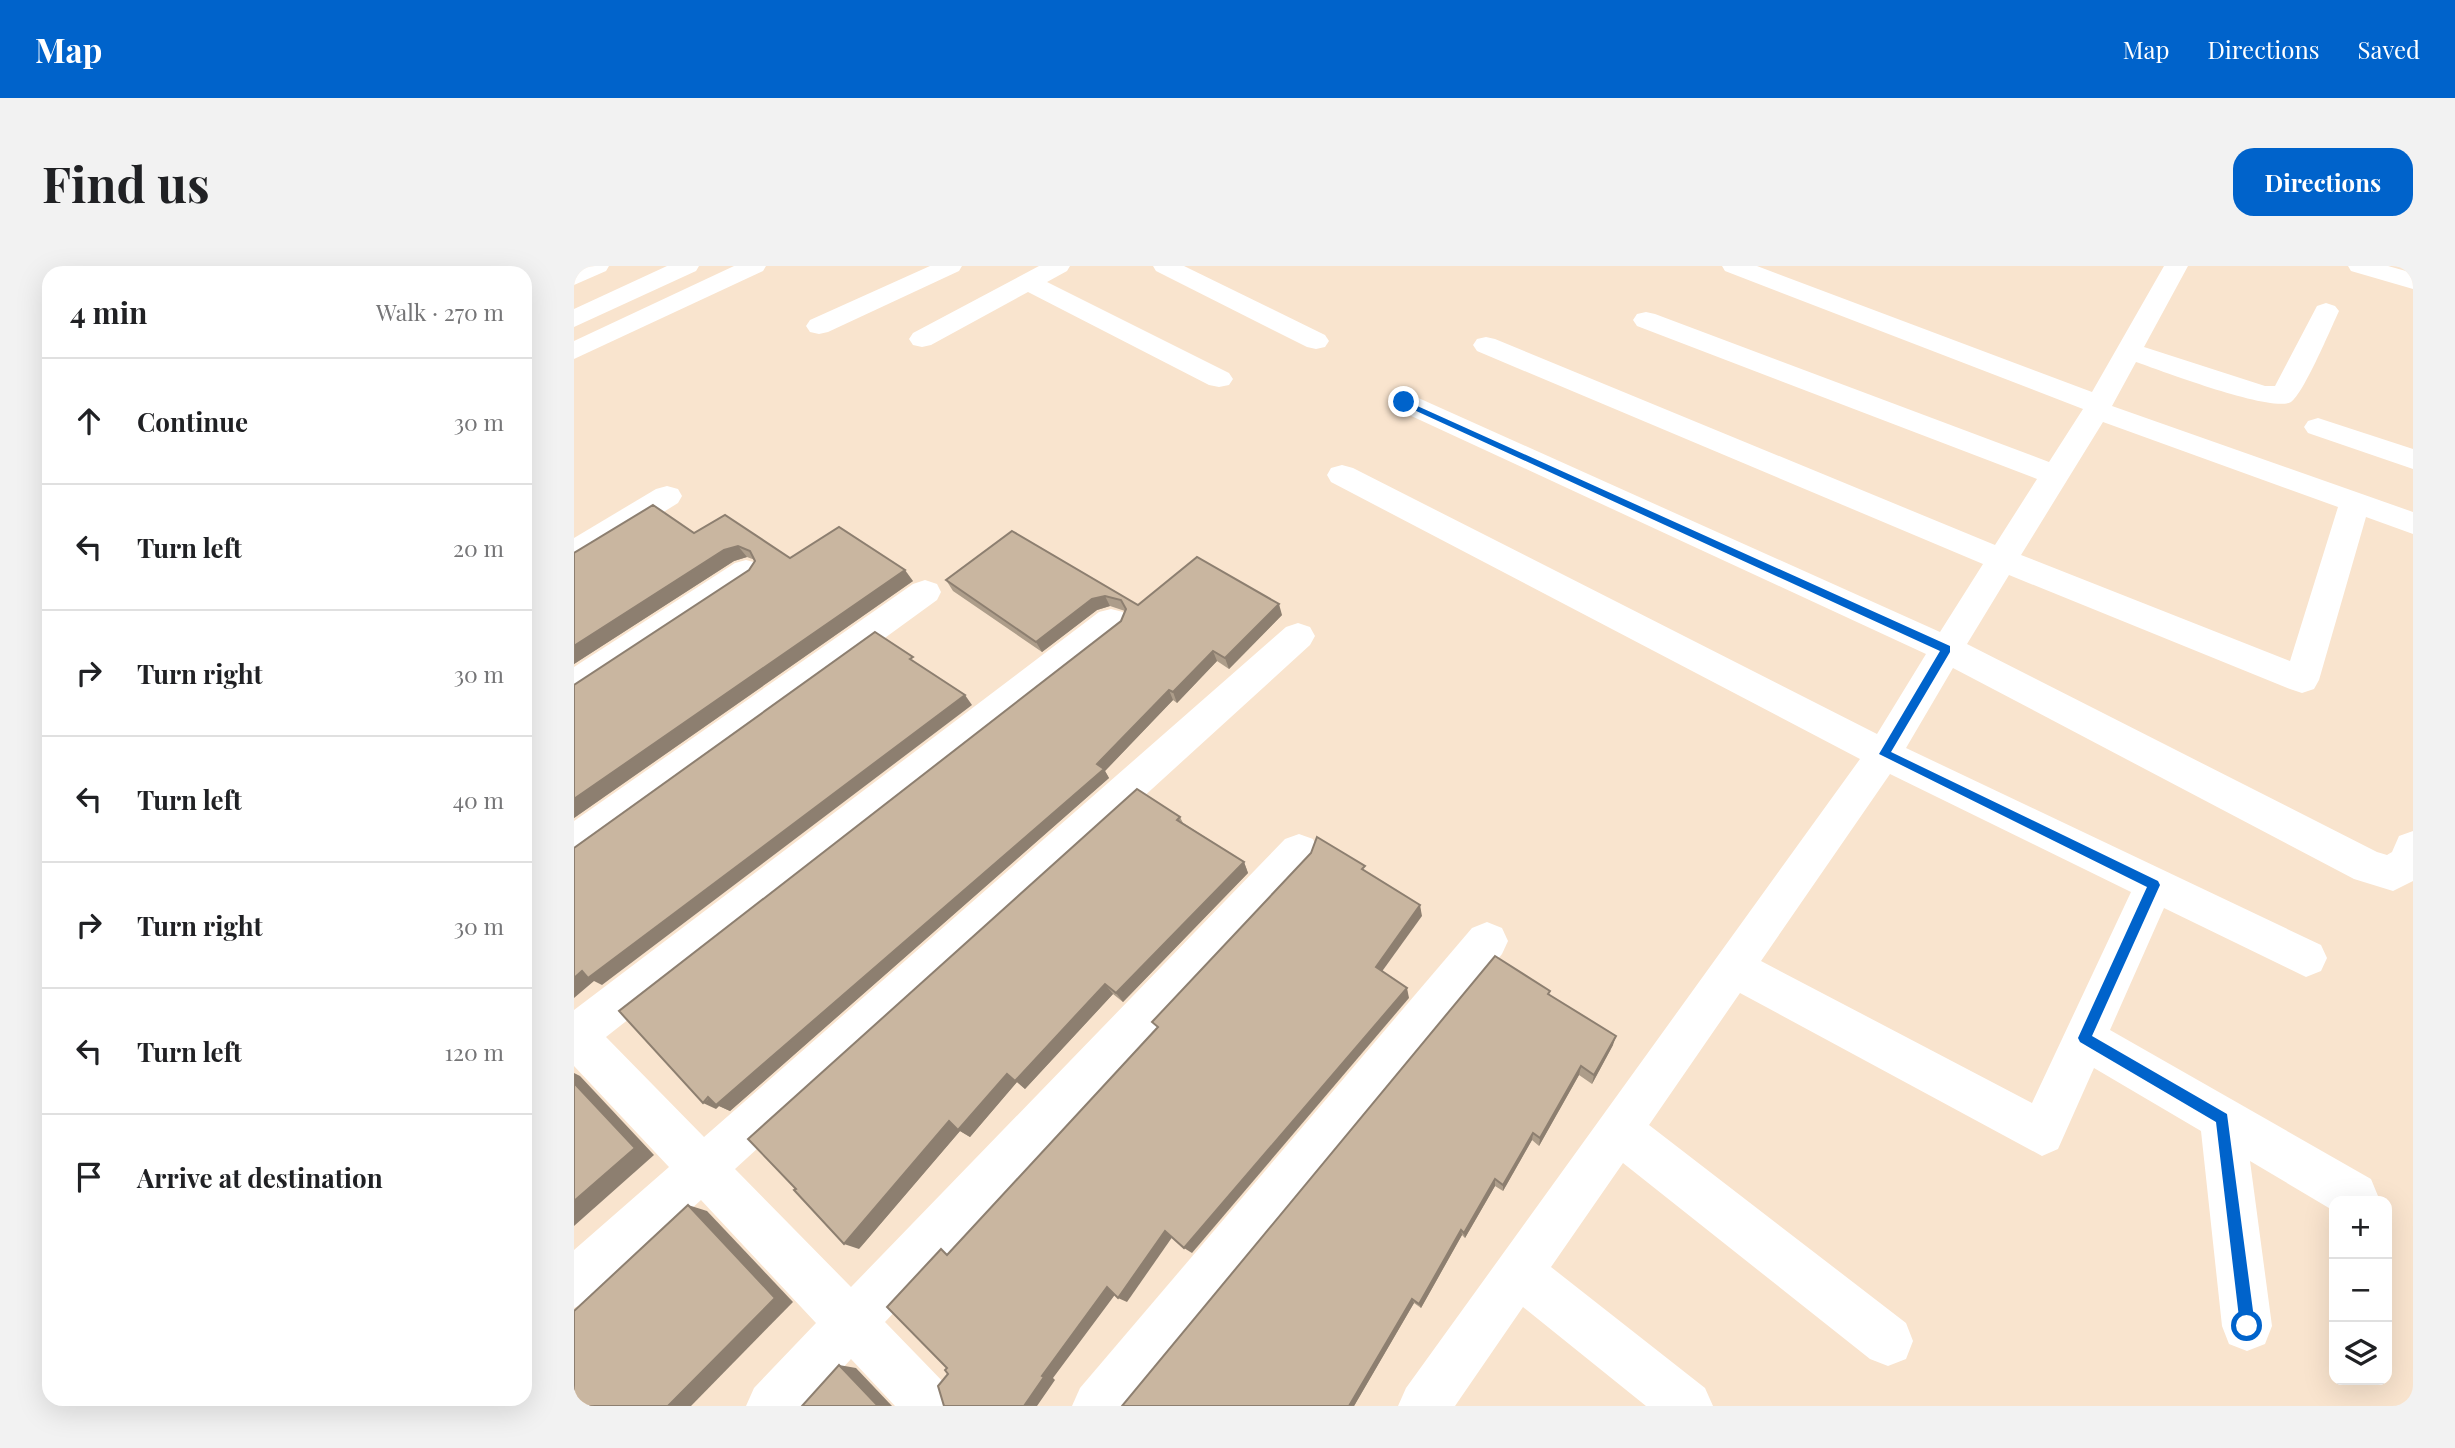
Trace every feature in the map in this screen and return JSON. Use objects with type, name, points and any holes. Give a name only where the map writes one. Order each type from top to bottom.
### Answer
[{"type":"main road","points":[[574,276],[597,266]]},
{"type":"main road","points":[[574,318],[687,266]]},
{"type":"main road","points":[[574,351],[754,266]]},
{"type":"main road","points":[[819,326],[950,266]]},
{"type":"main road","points":[[922,339],[1058,266]]},
{"type":"main road","points":[[1734,266],[2098,407],[2413,523]]},
{"type":"main road","points":[[1424,1406],[1884,754],[1946,649],[2098,407],[2176,266]]},
{"type":"main road","points":[[2360,266],[2413,281]]},
{"type":"main road","points":[[1183,269],[1316,341]]},
{"type":"main road","points":[[1028,282],[1219,379]]},
{"type":"main road","points":[[2129,351],[2262,394],[2281,396],[2287,390],[2326,311]]},
{"type":"main road","points":[[1646,320],[2055,475]]},
{"type":"main road","points":[[1486,345],[2002,560],[2302,680],[2355,502]]},
{"type":"main road","points":[[1404,402],[1946,649],[2368,867],[2406,869]]},
{"type":"main road","points":[[2318,427],[2413,459]]},
{"type":"main road","points":[[1342,475],[1884,754],[2306,958]]},
{"type":"main road","points":[[574,553],[667,496]]},
{"type":"main road","points":[[574,684],[746,570]]},
{"type":"main road","points":[[574,842],[925,592]]},
{"type":"main road","points":[[931,1406],[574,1035],[1111,621]]},
{"type":"main road","points":[[574,1283],[1298,636]]},
{"type":"main road","points":[[772,1406],[1299,851]]},
{"type":"main road","points":[[1734,968],[2042,1133],[2154,885]]},
{"type":"main road","points":[[1098,1406],[1487,941]]},
{"type":"main road","points":[[2084,1038],[2354,1196]]},
{"type":"main road","points":[[2222,1118],[2247,1326]]},
{"type":"main road","points":[[1619,1131],[1888,1341]]},
{"type":"main road","points":[[1519,1273],[1688,1406]]},
{"type":"building","points":[[653,505],[694,533],[725,515],[790,558],[839,527],[905,570],[574,799],[574,685],[749,570],[755,561],[750,551],[738,546],[724,550],[574,646],[574,553]]},
{"type":"building","points":[[1012,531],[1138,605],[1197,557],[1279,604],[1225,658],[1213,651],[1173,692],[1169,690],[1097,764],[1104,769],[716,1105],[708,1097],[703,1103],[619,1011],[1121,621],[1126,609],[1121,600],[1105,596],[1092,599],[1036,642],[946,580]]},
{"type":"building","points":[[875,632],[965,695],[588,978],[582,971],[574,978],[574,848]]},
{"type":"building","points":[[1137,789],[1180,817],[1177,820],[1244,862],[1116,993],[1105,984],[1015,1081],[1007,1074],[958,1130],[949,1121],[844,1244],[748,1139]]},
{"type":"building","points":[[1317,837],[1365,866],[1362,869],[1420,905],[1376,967],[1407,988],[1184,1248],[1165,1231],[1118,1298],[1107,1287],[1042,1376],[1044,1377],[1024,1406],[944,1406],[938,1386],[948,1374],[945,1370],[947,1368],[887,1307],[941,1249],[947,1255],[1158,1027],[1152,1022],[1311,853]]},
{"type":"building","points":[[1495,956],[1550,991],[1548,994],[1616,1036],[1594,1075],[1581,1066],[1540,1138],[1533,1133],[1503,1185],[1495,1179],[1464,1233],[1461,1230],[1419,1304],[1412,1299],[1349,1406],[1122,1406]]},
{"type":"building","points":[[574,1083],[635,1148],[574,1201]]},
{"type":"building","points":[[688,1205],[775,1298],[668,1406],[574,1406],[574,1311]]},
{"type":"building","points":[[839,1365],[878,1406],[802,1406]]},
{"type":"route","points":[[1404,402],[1946,649],[1884,754],[2154,885],[2084,1038],[2222,1118],[2247,1326]]}]
